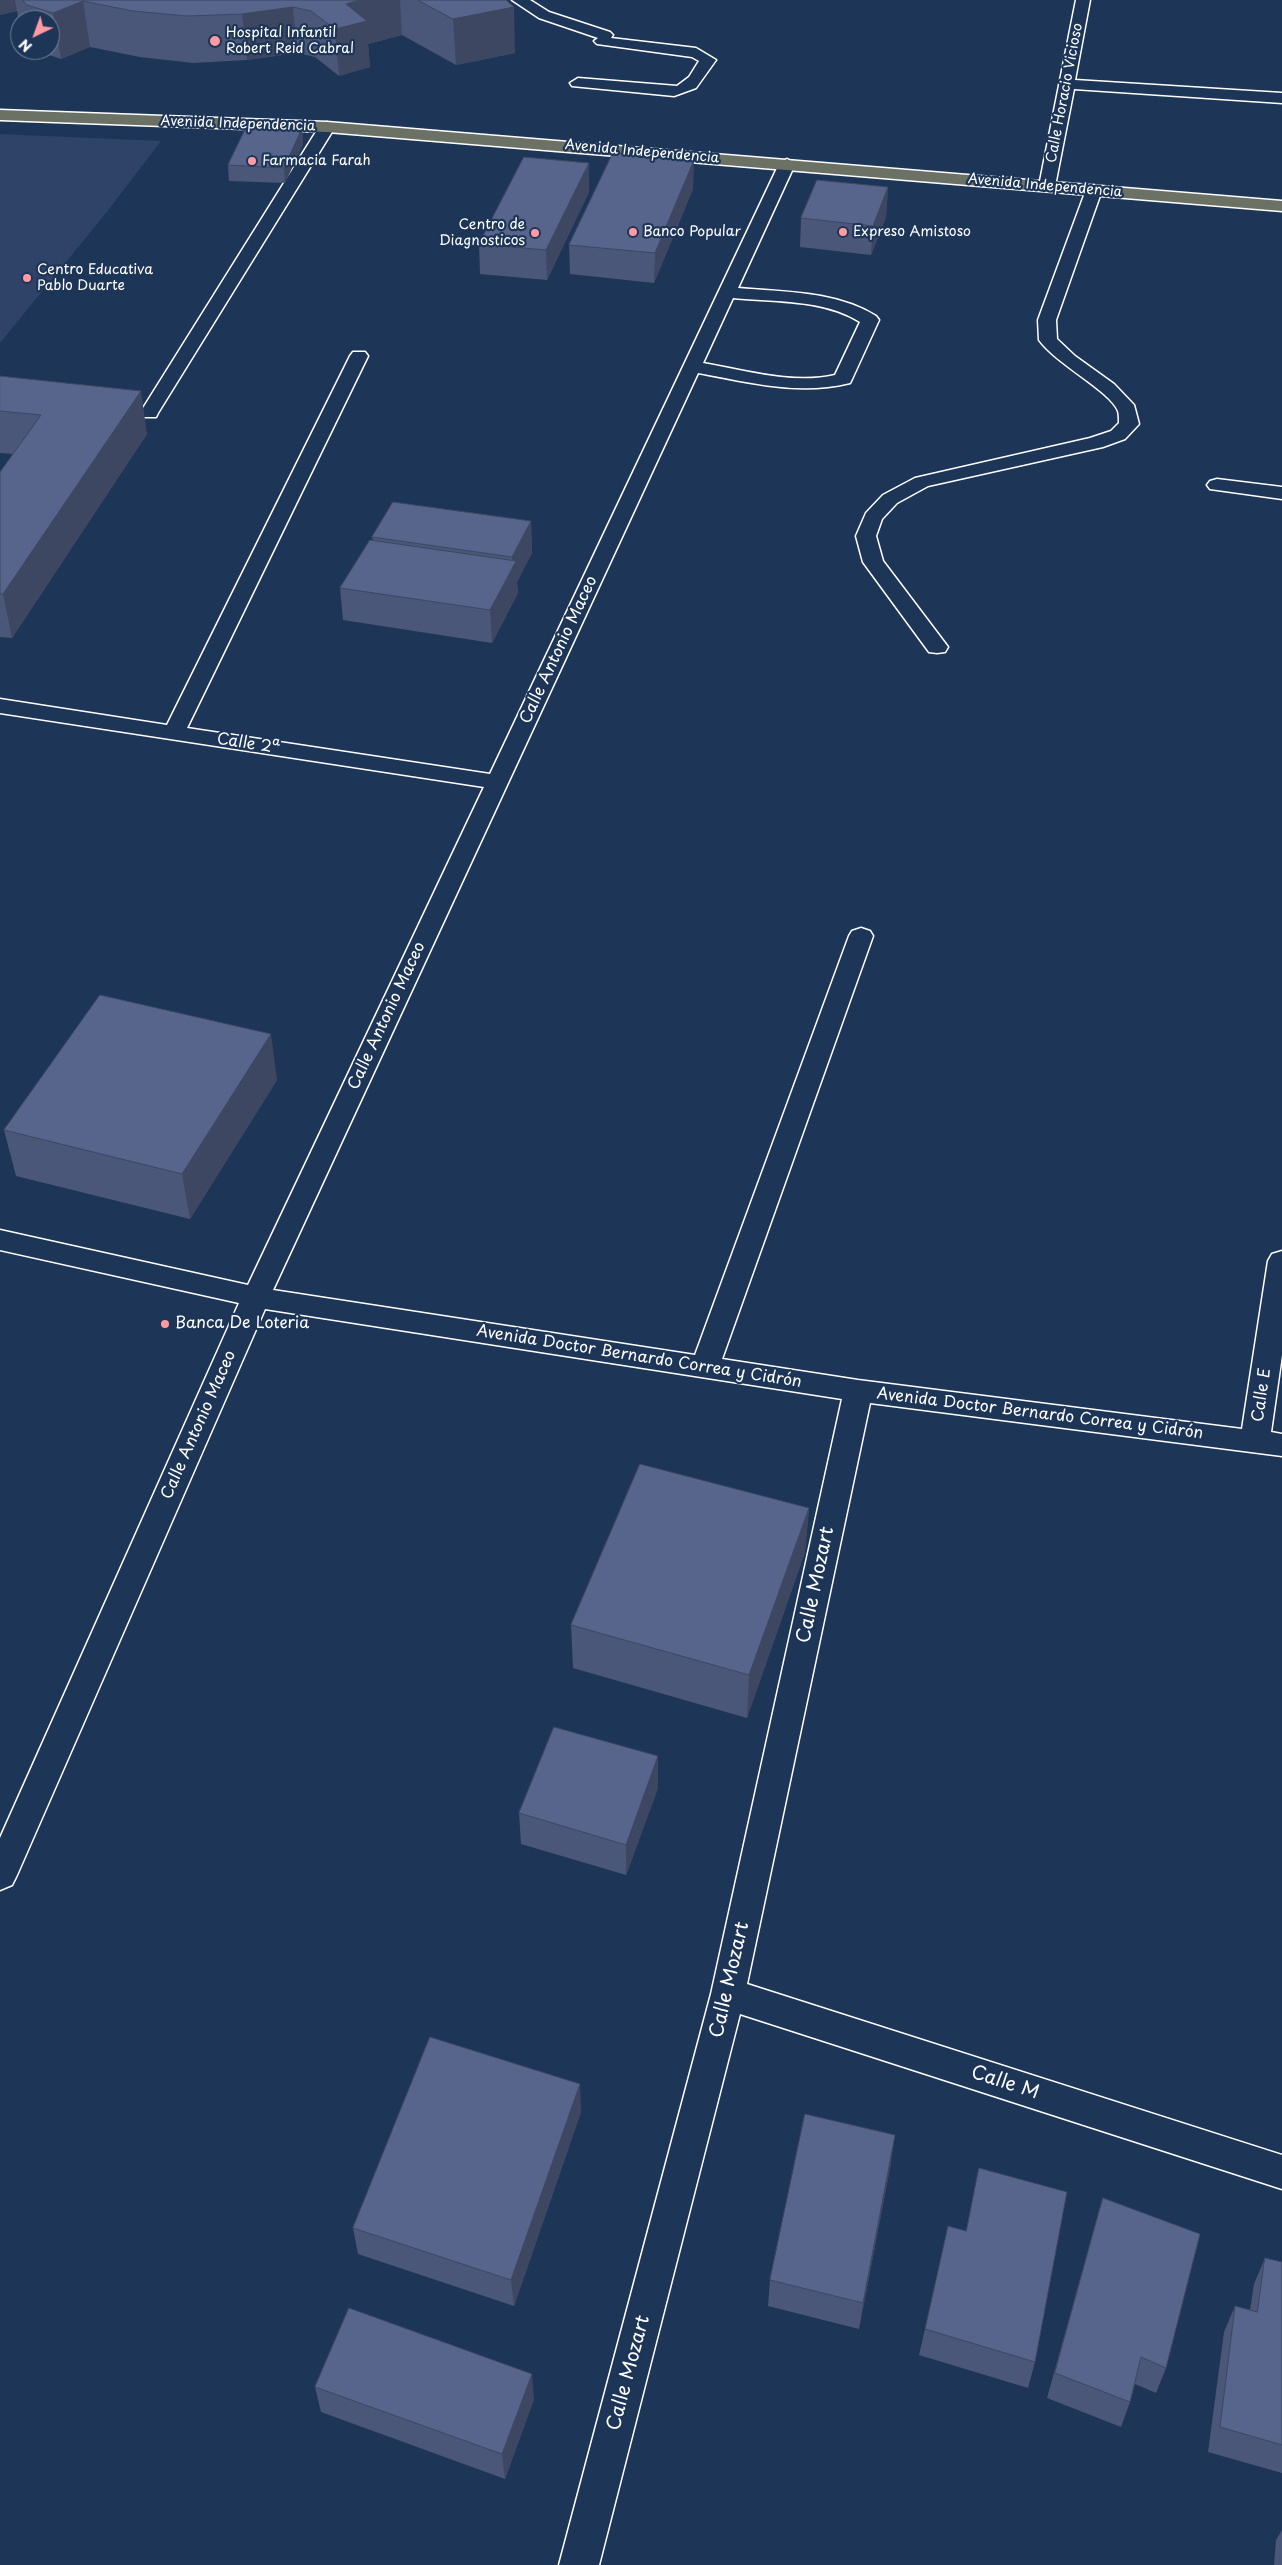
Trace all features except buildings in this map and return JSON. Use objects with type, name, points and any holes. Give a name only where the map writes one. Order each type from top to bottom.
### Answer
[{"type":"main road","name":"Avenida Independencia","points":[[0,115],[327,127],[1282,206]]},
{"type":"street","points":[[519,0],[544,15],[604,38],[696,53],[708,60],[692,86],[685,90],[674,91],[578,83]]},
{"type":"street","name":"Calle Horacio Vicioso","points":[[1047,186],[1083,0]]},
{"type":"street","points":[[1067,84],[1282,98]]},
{"type":"street","points":[[150,413],[327,127]]},
{"type":"street","name":"Calle Antonio Maceo","points":[[0,1875],[256,1297],[787,164]]},
{"type":"street","points":[[937,646],[874,562],[866,536],[873,517],[890,499],[922,482],[1096,444],[1118,435],[1130,424],[1127,409],[1107,388],[1068,360],[1048,340],[1047,320],[1094,190]]},
{"type":"street","points":[[692,366],[799,383],[829,384],[843,380],[870,320],[860,312],[838,305],[726,292]]},
{"type":"street","points":[[174,733],[359,356]]},
{"type":"street","points":[[1217,486],[1282,493]]},
{"type":"street","name":"Calle 2ª","points":[[0,706],[497,782]]},
{"type":"street","points":[[705,1367],[861,936]]},
{"type":"street","name":"Avenida Doctor Bernardo Correa y Cidrón","points":[[0,1240],[256,1297],[858,1391],[1269,1443]]},
{"type":"street","name":"Calle E","points":[[1269,1443],[1282,1261]]},
{"type":"street","name":"Calle Mozart","points":[[579,2565],[728,1994],[858,1391]]},
{"type":"street","name":"Calle M","points":[[728,1994],[1282,2172]]},
{"type":"shaded area","name":"Centro Educativa Pablo Duarte","points":[[0,134],[161,141],[106,213],[0,343]]},
{"type":"place","name":"Hospital Infantil Robert Reid Cabral","points":[[215,41]]},
{"type":"place","name":"Farmacia Farah","points":[[252,161]]},
{"type":"place","name":"Banco Popular","points":[[633,232]]},
{"type":"place","name":"Expreso Amistoso","points":[[843,232]]},
{"type":"place","name":"Centro de Diagnosticos","points":[[535,233]]},
{"type":"place","name":"Centro Educativa Pablo Duarte","points":[[27,278]]},
{"type":"place","name":"Banca De Loteria","points":[[165,1324]]}]
